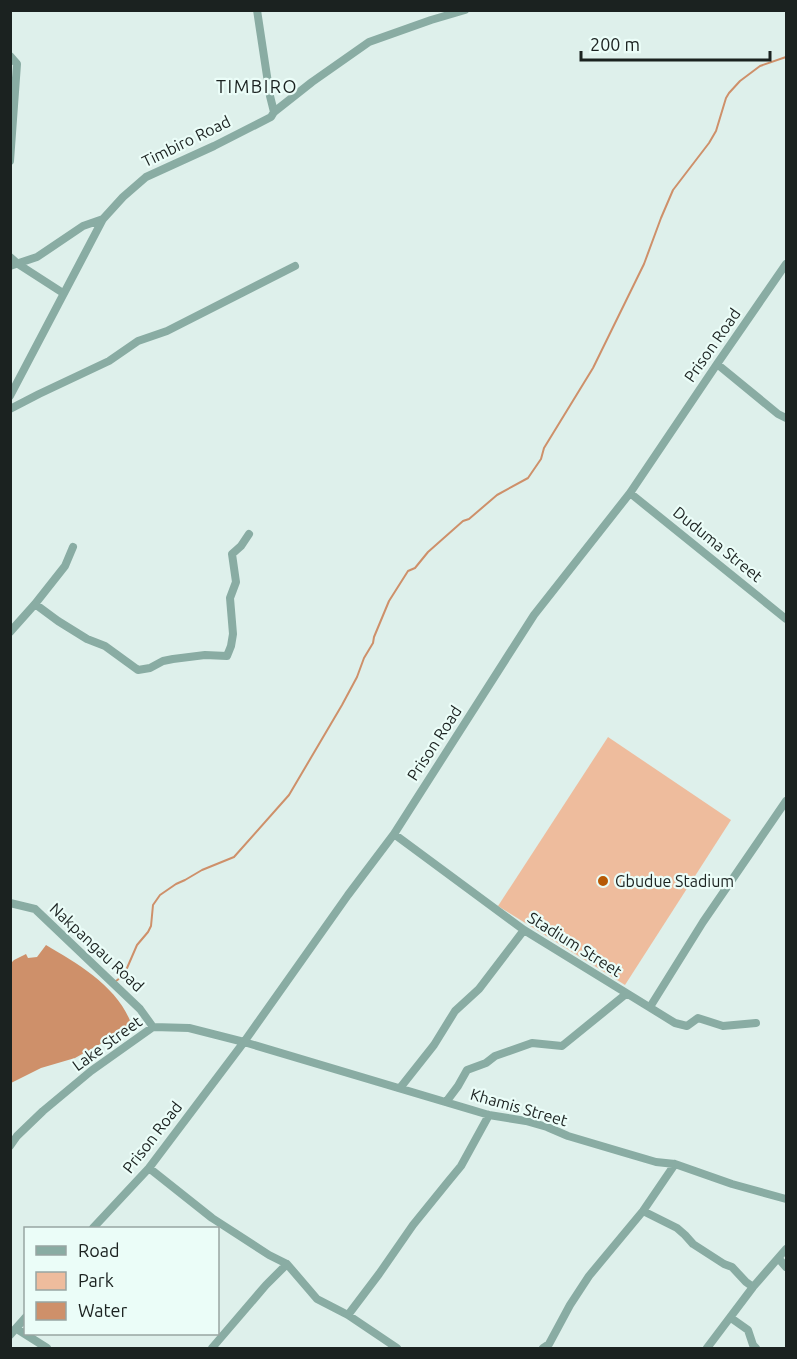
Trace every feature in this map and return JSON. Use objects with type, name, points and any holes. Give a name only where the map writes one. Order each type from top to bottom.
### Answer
[{"type":"street","points":[[257,10],[274,112]]},
{"type":"street","name":"Timbiro Road","points":[[10,396],[103,219],[146,177],[271,117],[274,112],[312,82],[369,42],[465,10]]},
{"type":"street","points":[[10,56],[14,63],[10,161]]},
{"type":"street","points":[[14,265],[37,257],[83,226],[103,219]]},
{"type":"street","points":[[10,257],[14,265],[63,293]]},
{"type":"street","name":"Prison Road","points":[[94,1227],[149,1168],[244,1042],[394,834],[534,615],[630,493],[786,264]]},
{"type":"street","points":[[10,410],[109,361],[138,342],[167,331],[295,266]]},
{"type":"street","points":[[717,364],[786,418]]},
{"type":"street","name":"Duduma Street","points":[[630,493],[786,619]]},
{"type":"street","points":[[36,604],[58,621],[87,639],[105,646],[138,670],[173,659],[205,655],[227,656],[233,634],[230,598],[237,582],[231,554],[241,546],[249,534]]},
{"type":"street","points":[[10,632],[36,604],[65,566],[73,547]]},
{"type":"street","points":[[650,1007],[703,922],[786,801]]},
{"type":"street","name":"Stadium Street","points":[[394,834],[524,930],[680,1025],[687,1026],[698,1018],[723,1026],[756,1023]]},
{"type":"street","name":"Nakpangau Road","points":[[10,903],[34,909],[140,1009],[153,1028]]},
{"type":"street","points":[[400,1088],[434,1045],[455,1011],[479,989],[524,930]]},
{"type":"street","points":[[446,1102],[467,1070],[486,1063],[495,1056],[532,1043],[562,1046],[627,994]]},
{"type":"street","name":"Lake Street","points":[[10,1146],[23,1130],[91,1071],[153,1028],[189,1028],[244,1042]]},
{"type":"street","name":"Khamis Street","points":[[244,1042],[489,1114],[547,1126],[568,1136],[656,1162],[675,1164],[732,1184],[786,1199]]},
{"type":"street","points":[[348,1315],[413,1225],[461,1166],[489,1114]]},
{"type":"street","points":[[549,1347],[570,1305],[589,1276],[643,1211],[675,1164]]},
{"type":"street","points":[[149,1168],[212,1218],[287,1264],[316,1299],[348,1315],[397,1348]]},
{"type":"street","points":[[643,1211],[677,1228],[693,1244],[732,1267],[753,1287]]},
{"type":"street","points":[[706,1348],[786,1249]]},
{"type":"street","points":[[779,1259],[786,1267]]},
{"type":"street","points":[[212,1348],[287,1264]]},
{"type":"street","points":[[731,1318],[748,1330],[756,1348]]},
{"type":"street","points":[[24,1320],[14,1332],[47,1348]]},
{"type":"green space","name":"Gbudue Stadium","points":[[608,737],[731,820],[625,985],[498,906]]},
{"type":"water","points":[[46,945],[83,968],[106,987],[125,1010],[131,1023],[122,1032],[75,1058],[41,1068],[11,1083],[11,963],[26,954],[28,958],[37,957]]},
{"type":"waterway","points":[[116,981],[124,975],[137,945],[148,932],[151,926],[153,905],[160,895],[202,870],[234,857],[289,795],[357,677],[389,601],[408,571],[415,568],[428,552],[463,521],[469,519],[497,495],[528,478],[593,368],[644,264],[673,190],[716,131],[729,93],[740,81],[760,66],[786,57]]},
{"type":"place","name":"Gbudue Stadium","points":[[603,881]]},
{"type":"district","name":"TIMBIRO","points":[[257,87]]}]
